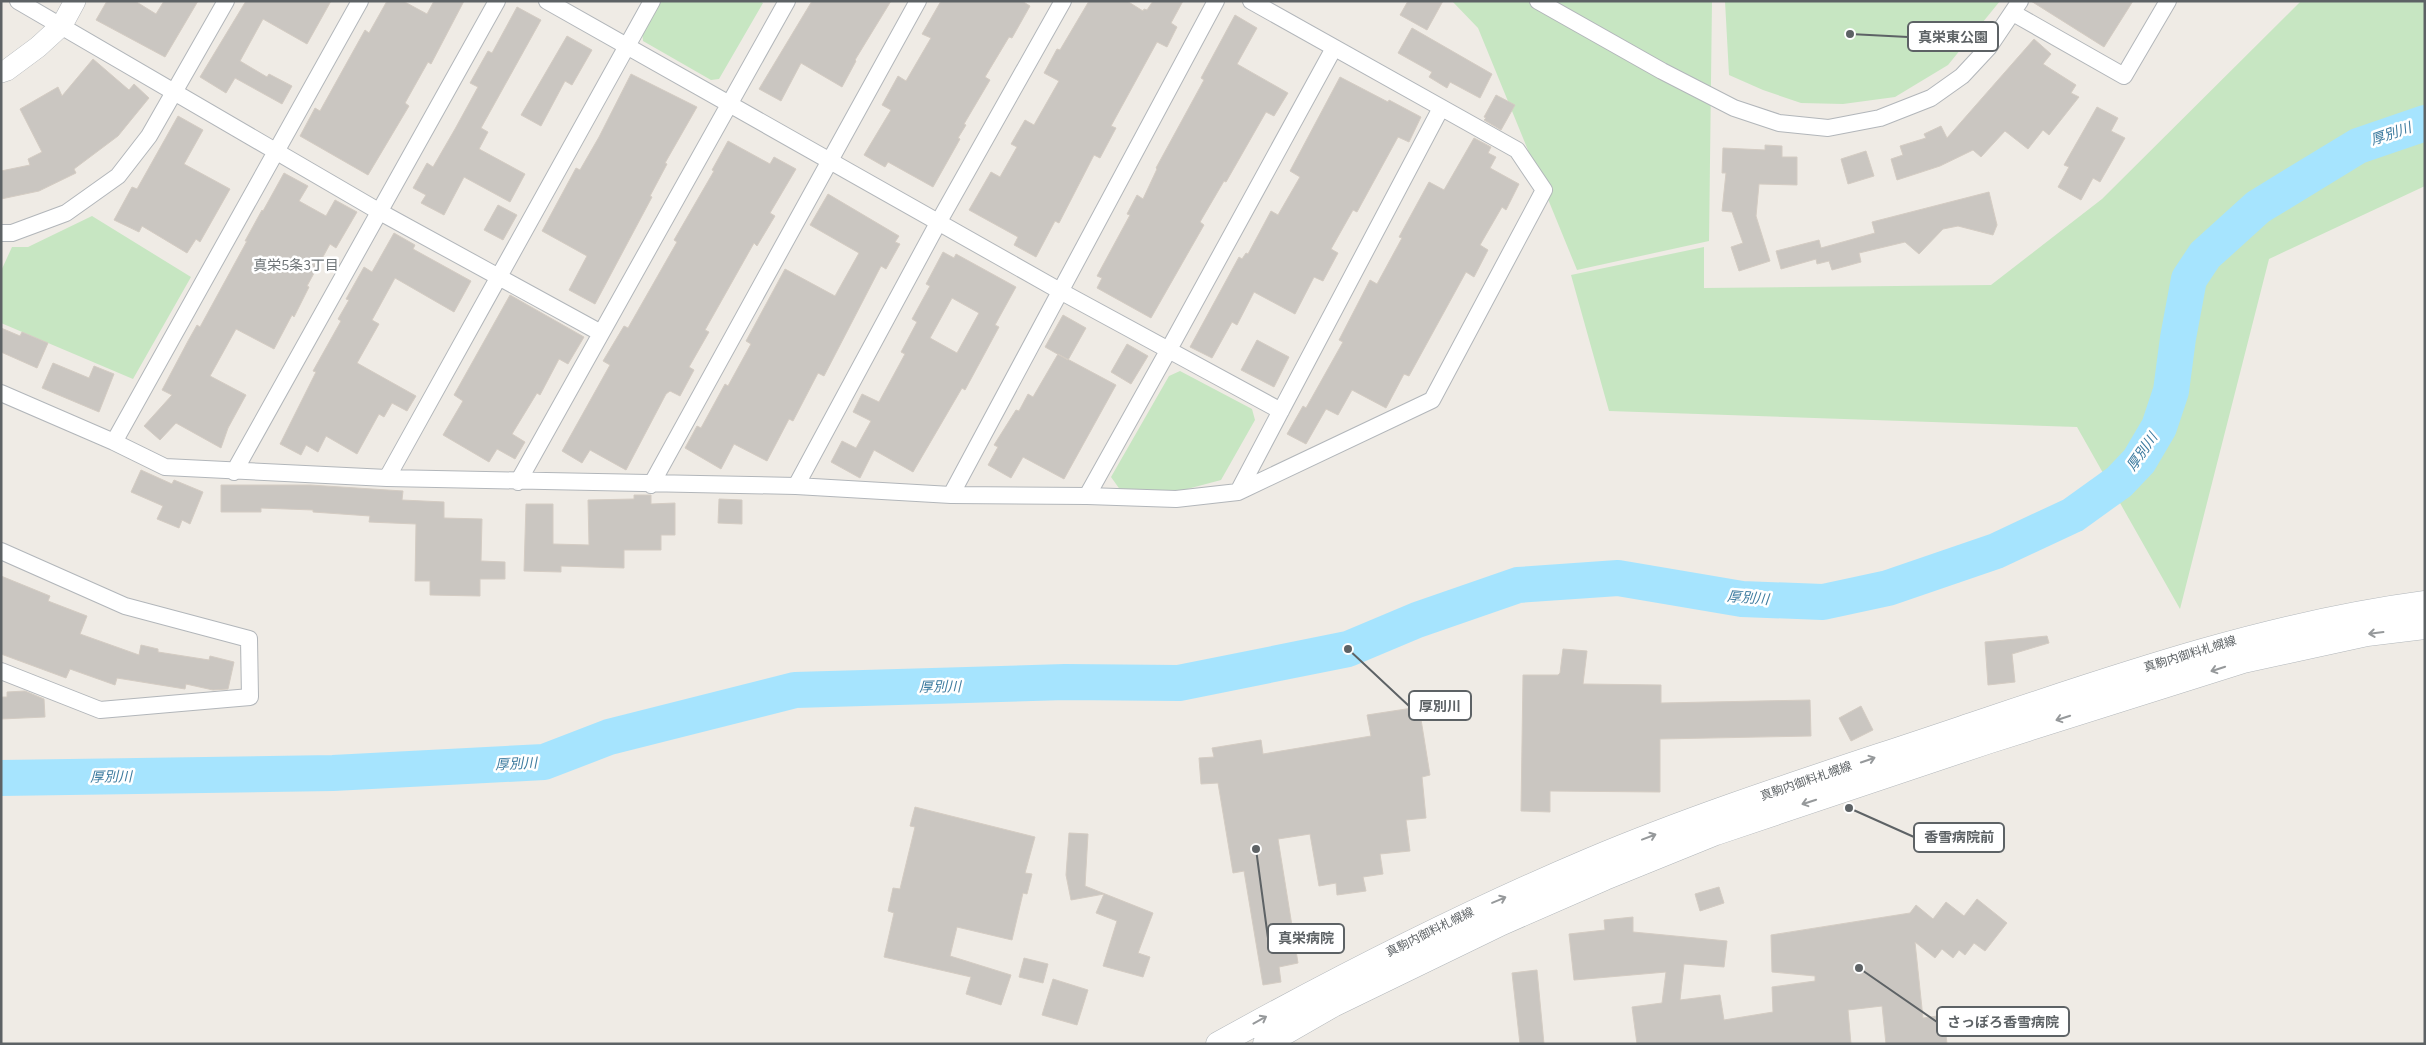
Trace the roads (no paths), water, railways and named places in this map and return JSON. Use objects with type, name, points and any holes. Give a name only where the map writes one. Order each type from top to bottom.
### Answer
[{"type":"main road","name":"真駒内御料札幌線","points":[[1218,1044],[1407,942],[1582,864],[1703,816],[2062,694],[2236,640],[2375,610],[2425,603]]},
{"type":"main road","name":"真駒内御料札幌線","points":[[1265,1044],[1333,1005],[1502,922],[1716,833],[1987,742],[2243,661],[2367,634],[2425,627]]},
{"type":"street","points":[[18,1],[380,212],[601,333]]},
{"type":"street","points":[[1,72],[7,70],[38,47],[62,25],[75,1]]},
{"type":"street","points":[[1,233],[12,232],[66,213],[118,176],[149,136],[226,1]]},
{"type":"street","points":[[114,442],[360,1]]},
{"type":"street","points":[[234,472],[497,1]]},
{"type":"street","points":[[547,1],[1060,292],[1281,411]]},
{"type":"street","points":[[387,478],[652,1]]},
{"type":"street","points":[[518,482],[787,1]]},
{"type":"street","points":[[651,485],[918,1]]},
{"type":"street","points":[[796,486],[938,223],[1063,1]]},
{"type":"street","points":[[951,495],[1216,1]]},
{"type":"street","points":[[1,393],[114,442],[165,467],[234,472],[518,482],[796,486],[951,495],[1176,499],[1238,492],[1432,400],[1544,190],[1517,150],[1251,1]]},
{"type":"street","points":[[1538,1],[1662,71],[1734,108],[1779,123],[1828,128],[1880,118],[1931,98],[1962,76],[1989,47],[2017,7],[2124,76],[2168,1]]},
{"type":"street","points":[[1086,496],[1168,351],[1334,48]]},
{"type":"street","points":[[1238,492],[1441,108]]},
{"type":"street","points":[[1,551],[125,606],[249,639],[250,697],[100,710],[1,671]]},
{"type":"waterway","name":"厚別川","points":[[1,778],[333,773],[544,762],[609,737],[795,690],[1065,682],[1179,683],[1348,649],[1417,620],[1518,585],[1618,578],[1742,599],[1823,602],[1888,588],[1996,551],[2073,515],[2119,482],[2139,461],[2159,427],[2171,391],[2189,279],[2205,255],[2258,207],[2358,146],[2425,123]]},
{"type":"place","name":"真栄東公園","points":[[1850,34]]},
{"type":"place","name":"厚別川","points":[[1348,649]]},
{"type":"place","name":"香雪病院前","points":[[1849,808]]},
{"type":"place","name":"真栄病院","points":[[1256,849]]},
{"type":"place","name":"さっぽろ香雪病院","points":[[1859,968]]},
{"type":"district","name":"真栄5条3丁目","points":[[296,265]]}]
